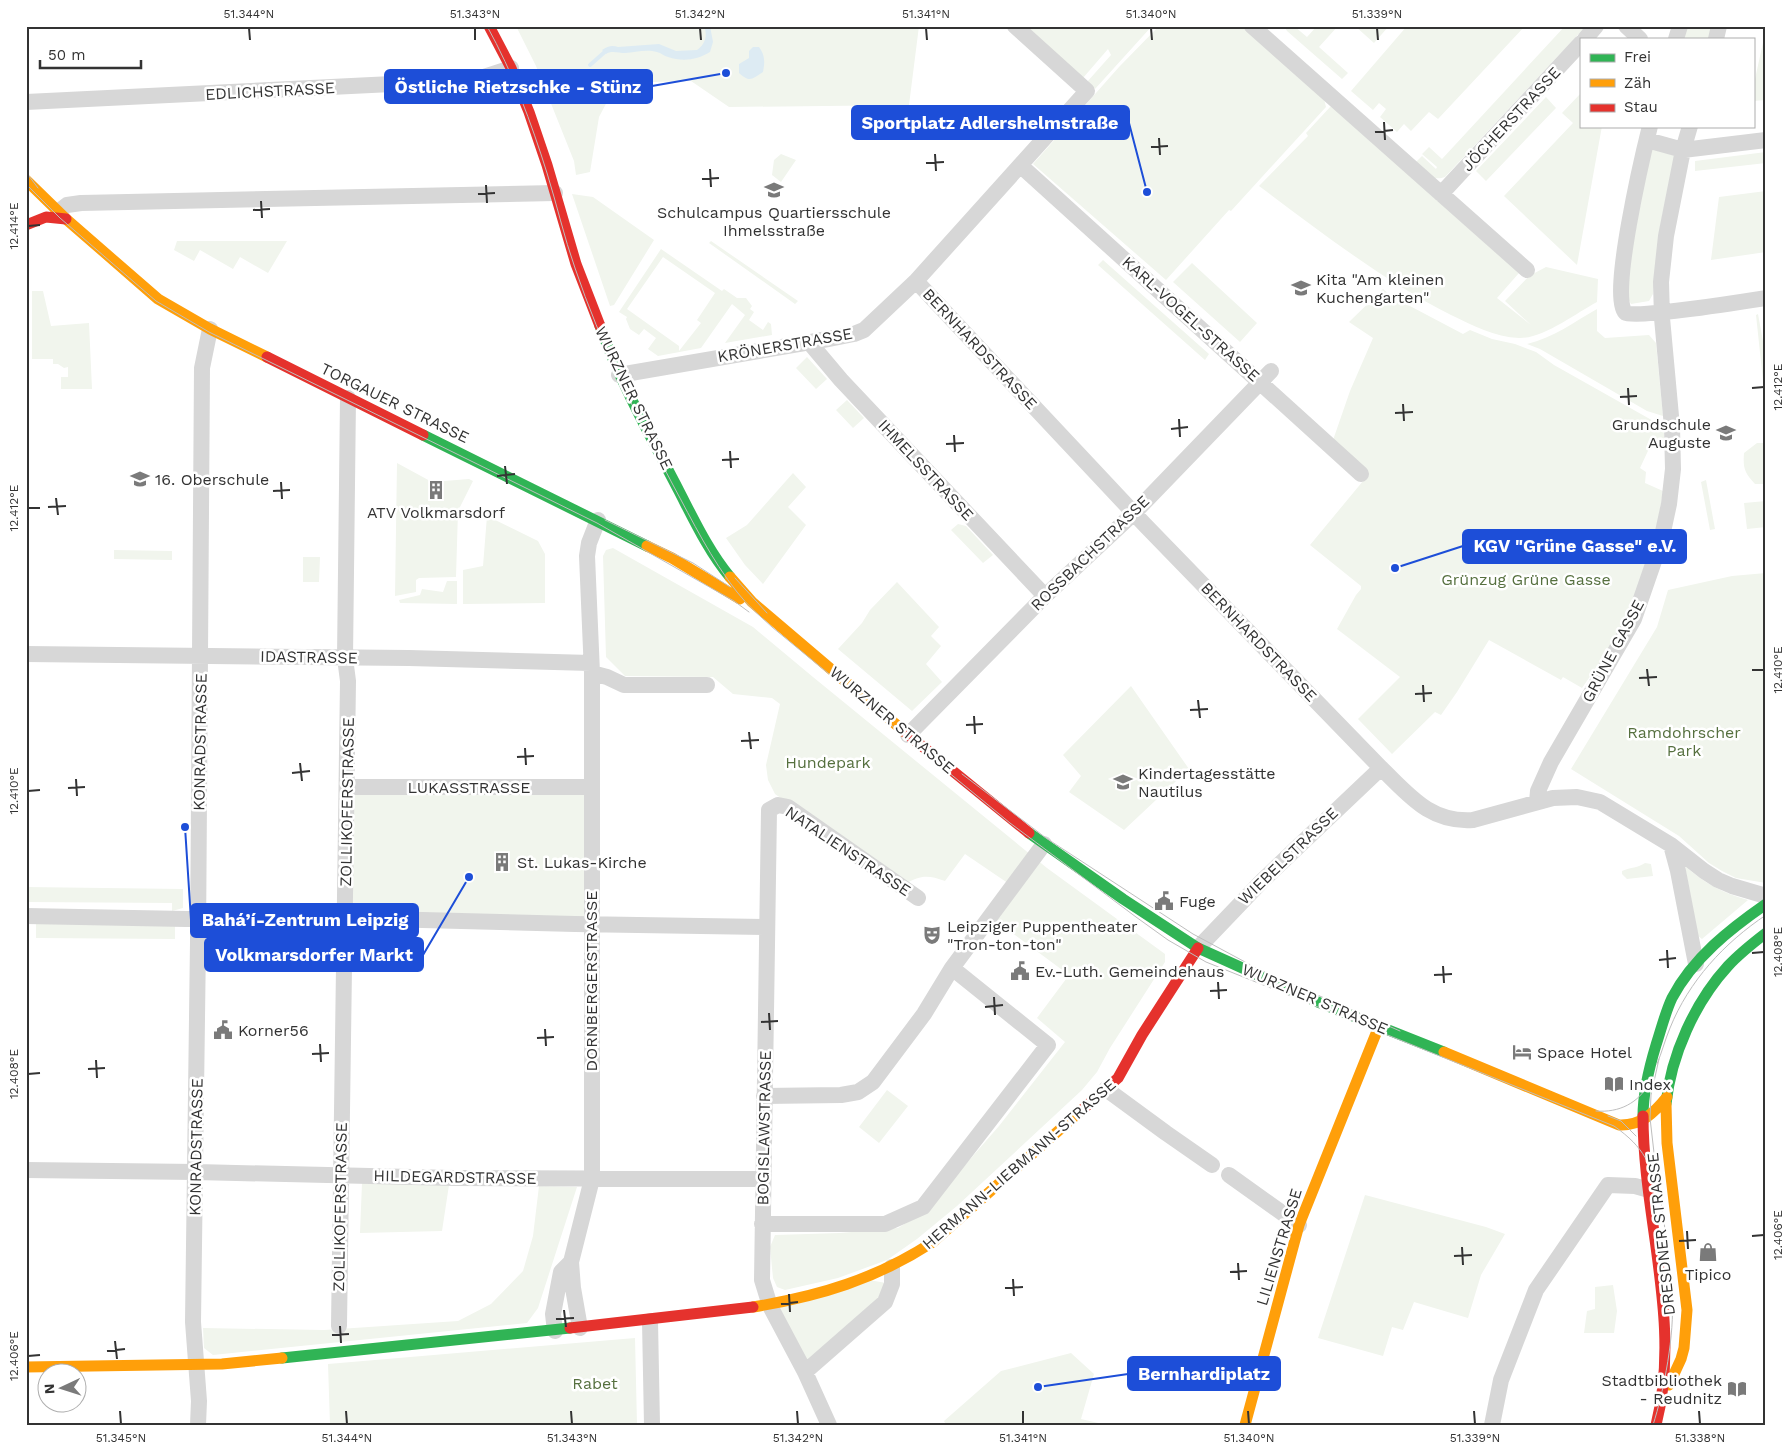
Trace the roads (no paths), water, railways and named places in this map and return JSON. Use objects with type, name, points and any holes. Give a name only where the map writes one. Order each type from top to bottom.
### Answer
[{"type":"main road","name":"WURZNER STRASSE","points":[[489,26],[511,68],[540,141],[576,264],[602,336],[619,375],[701,532],[720,564],[734,583],[752,602],[846,681],[862,697],[1044,844],[1198,948],[1320,1003],[1619,1125],[1641,1125]]},
{"type":"main road","name":"TORGAUER STRASSE","points":[[26,180],[62,216],[158,299],[210,329],[672,558],[772,620]]},
{"type":"main road","points":[[26,225],[46,217],[62,216]]},
{"type":"main road","points":[[693,542],[701,532]]},
{"type":"main road","points":[[672,558],[683,552]]},
{"type":"main road","name":"DRESDNER STRASSE","points":[[1664,1394],[1665,1333],[1644,1188],[1641,1125],[1649,1069],[1672,998],[1696,964],[1719,939],[1766,904]]},
{"type":"main road","name":"DRESDNER STRASSE","points":[[1656,1425],[1664,1394],[1681,1359],[1686,1336],[1687,1310],[1666,1118],[1667,1097],[1671,1077],[1686,1033],[1708,991],[1737,958],[1766,934]]},
{"type":"main road","name":"HERMANN-LIEBMANN-STRASSE","points":[[195,1366],[650,1321],[770,1306],[827,1292],[892,1267],[914,1256],[933,1242],[1118,1078],[1149,1023],[1198,948]]},
{"type":"main road","name":"LILIENSTRASSE","points":[[1245,1425],[1299,1225],[1379,1026]]},
{"type":"main road","points":[[1641,1125],[1650,1118],[1667,1097]]},
{"type":"main road","points":[[1633,1106],[1644,1098]]},
{"type":"main road","points":[[1602,1118],[1619,1112],[1641,1125],[1669,1156]]},
{"type":"main road","points":[[26,1367],[195,1366]]},
{"type":"street","name":"KRÖNERSTRASSE","points":[[619,375],[854,334],[864,330],[916,281],[1087,91],[1015,26]]},
{"type":"street","points":[[1586,38],[1596,26]]},
{"type":"street","points":[[1626,26],[1639,38]]},
{"type":"street","points":[[1676,38],[1680,26]]},
{"type":"street","points":[[1260,29],[1527,270]]},
{"type":"street","name":"JÖCHERSTRASSE","points":[[1441,194],[1580,44]]},
{"type":"street","name":"EDLICHSTRASSE","points":[[26,102],[474,80],[511,68]]},
{"type":"street","name":"GRÜNE GASSE","points":[[1537,802],[1538,791],[1551,762],[1634,619],[1661,541],[1669,504],[1673,469],[1672,427],[1661,282],[1666,236],[1683,150],[1689,128]]},
{"type":"street","points":[[1766,140],[1683,150],[1648,133],[1630,219],[1622,277],[1621,306],[1625,312],[1632,315],[1766,298]]},
{"type":"street","name":"KARL-VOGEL-STRASSE","points":[[1021,166],[1266,376],[1361,474]]},
{"type":"street","points":[[62,216],[69,204],[555,193]]},
{"type":"street","name":"BERNHARDSTRASSE","points":[[916,281],[1134,512],[1381,768],[1421,806],[1431,812],[1458,820],[1473,820],[1553,798],[1577,797],[1600,802],[1671,845],[1718,880],[1766,896]]},
{"type":"street","name":"KONRADSTRASSE","points":[[198,1425],[199,1401],[192,1322],[196,1172],[202,368],[210,329]]},
{"type":"street","name":"IHMELSSTRASSE","points":[[809,342],[841,380],[1045,596]]},
{"type":"street","name":"ROSSBACHSTRASSE","points":[[908,735],[1045,596],[1134,512],[1266,376]]},
{"type":"street","name":"ZOLLIKOFERSTRASSE","points":[[339,1326],[347,786],[348,398]]},
{"type":"street","name":"DORNBERGERSTRASSE","points":[[567,1329],[573,1288],[571,1262],[592,1179],[592,668],[587,556],[589,543],[598,520]]},
{"type":"street","name":"IDASTRASSE","points":[[26,654],[346,658],[592,668]]},
{"type":"street","points":[[592,668],[624,685],[707,685]]},
{"type":"street","name":"WIEBELSTRASSE","points":[[1198,948],[1263,880],[1381,768]]},
{"type":"street","name":"LUKASSTRASSE","points":[[347,786],[591,787]]},
{"type":"street","name":"NATALIENSTRASSE","points":[[778,805],[788,807],[918,898]]},
{"type":"street","name":"BOGISLAWSTRASSE","points":[[778,805],[769,810],[762,1280],[770,1306],[805,1372],[829,1425]]},
{"type":"street","points":[[764,1096],[841,1095],[858,1092],[872,1082],[924,1014],[952,968],[1044,844]]},
{"type":"street","points":[[1671,845],[1678,871],[1696,964]]},
{"type":"street","points":[[26,916],[198,919],[345,918],[767,927]]},
{"type":"street","name":"HERMANN-LIEBMANN-STRASSE","points":[[762,1224],[885,1224],[923,1207],[1048,1046],[952,968]]},
{"type":"street","points":[[1106,1089],[1166,1134],[1212,1165]]},
{"type":"street","name":"HILDEGARDSTRASSE","points":[[26,1170],[454,1178],[763,1179]]},
{"type":"street","points":[[1229,1175],[1299,1225]]},
{"type":"street","points":[[1492,1425],[1501,1380],[1536,1290],[1608,1185],[1644,1188]]},
{"type":"street","name":"DORNBERGERSTRASSE","points":[[567,1329],[553,1314],[561,1272],[571,1262]]},
{"type":"street","points":[[805,1372],[884,1302],[892,1284],[892,1267]]},
{"type":"street","points":[[650,1321],[652,1425]]},
{"type":"waterway","points":[[590,65],[607,50]]},
{"type":"tram line","points":[[487,26],[528,116],[547,173],[567,245],[585,296],[632,405],[703,540],[719,567],[749,606],[1010,823],[1168,940],[1206,962],[1614,1126],[1633,1142],[1645,1158],[1650,1167],[1660,1200]]},
{"type":"tram line","points":[[26,172],[38,188]]},
{"type":"tram line","points":[[26,184],[60,218],[156,301],[209,332],[597,523],[734,601],[749,612]]},
{"type":"tram line","points":[[605,520],[693,563],[730,587]]},
{"type":"tram line","points":[[735,578],[767,613]]},
{"type":"tram line","points":[[962,774],[1046,838],[1193,934],[1260,970],[1400,1031]]},
{"type":"tram line","points":[[1657,1064],[1668,1032],[1687,994],[1709,964],[1736,938],[1766,915]]},
{"type":"tram line","points":[[1656,1170],[1650,1118],[1651,1095],[1659,1059]]},
{"type":"tram line","points":[[1596,1111],[1613,1110],[1627,1105],[1640,1096],[1649,1083]]},
{"type":"tram line","points":[[1608,1116],[1621,1121],[1636,1136]]},
{"type":"tram line","points":[[1653,1425],[1668,1362],[1672,1327],[1669,1258],[1660,1195]]},
{"type":"place","name":"Östliche Rietzschke - Stünz","points":[[726,73]]},
{"type":"place","name":"Schulcampus Quartiersschule Ihmelsstraße","points":[[774,190]]},
{"type":"place","name":"Sportplatz Adlershelmstraße","points":[[1147,192]]},
{"type":"place","name":"Kita \"Am kleinen Kuchengarten\"","points":[[1301,288]]},
{"type":"place","name":"Grundschule Auguste","points":[[1726,433]]},
{"type":"place","name":"16. Oberschule","points":[[140,479]]},
{"type":"place","name":"ATV Volkmarsdorf","points":[[436,490]]},
{"type":"place","name":"KGV \"Grüne Gasse\" e.V.","points":[[1395,568]]},
{"type":"place","name":"Kindertagesstätte Nautilus","points":[[1123,782]]},
{"type":"place","name":"Bahá’í-Zentrum Leipzig","points":[[185,827]]},
{"type":"place","name":"St. Lukas-Kirche","points":[[502,862]]},
{"type":"place","name":"Volkmarsdorfer Markt","points":[[469,877]]},
{"type":"place","name":"Fuge","points":[[1164,901]]},
{"type":"place","name":"Leipziger Puppentheater \"Tron-ton-ton\"","points":[[932,935]]},
{"type":"place","name":"Ev.-Luth. Gemeindehaus","points":[[1020,971]]},
{"type":"place","name":"Korner56","points":[[223,1030]]},
{"type":"place","name":"Space Hotel","points":[[1522,1052]]},
{"type":"place","name":"Index","points":[[1614,1084]]},
{"type":"place","name":"Tipico","points":[[1708,1252]]},
{"type":"place","name":"Bernhardiplatz","points":[[1038,1387]]},
{"type":"place","name":"Stadtbibliothek - Reudnitz","points":[[1737,1389]]},
{"type":"park label","name":"Grünzug Grüne Gasse","points":[[1526,579]]},
{"type":"park label","name":"Ramdohrscher Park","points":[[1684,741]]},
{"type":"park label","name":"Hundepark","points":[[828,762]]},
{"type":"park label","name":"Rabet","points":[[595,1383]]}]
